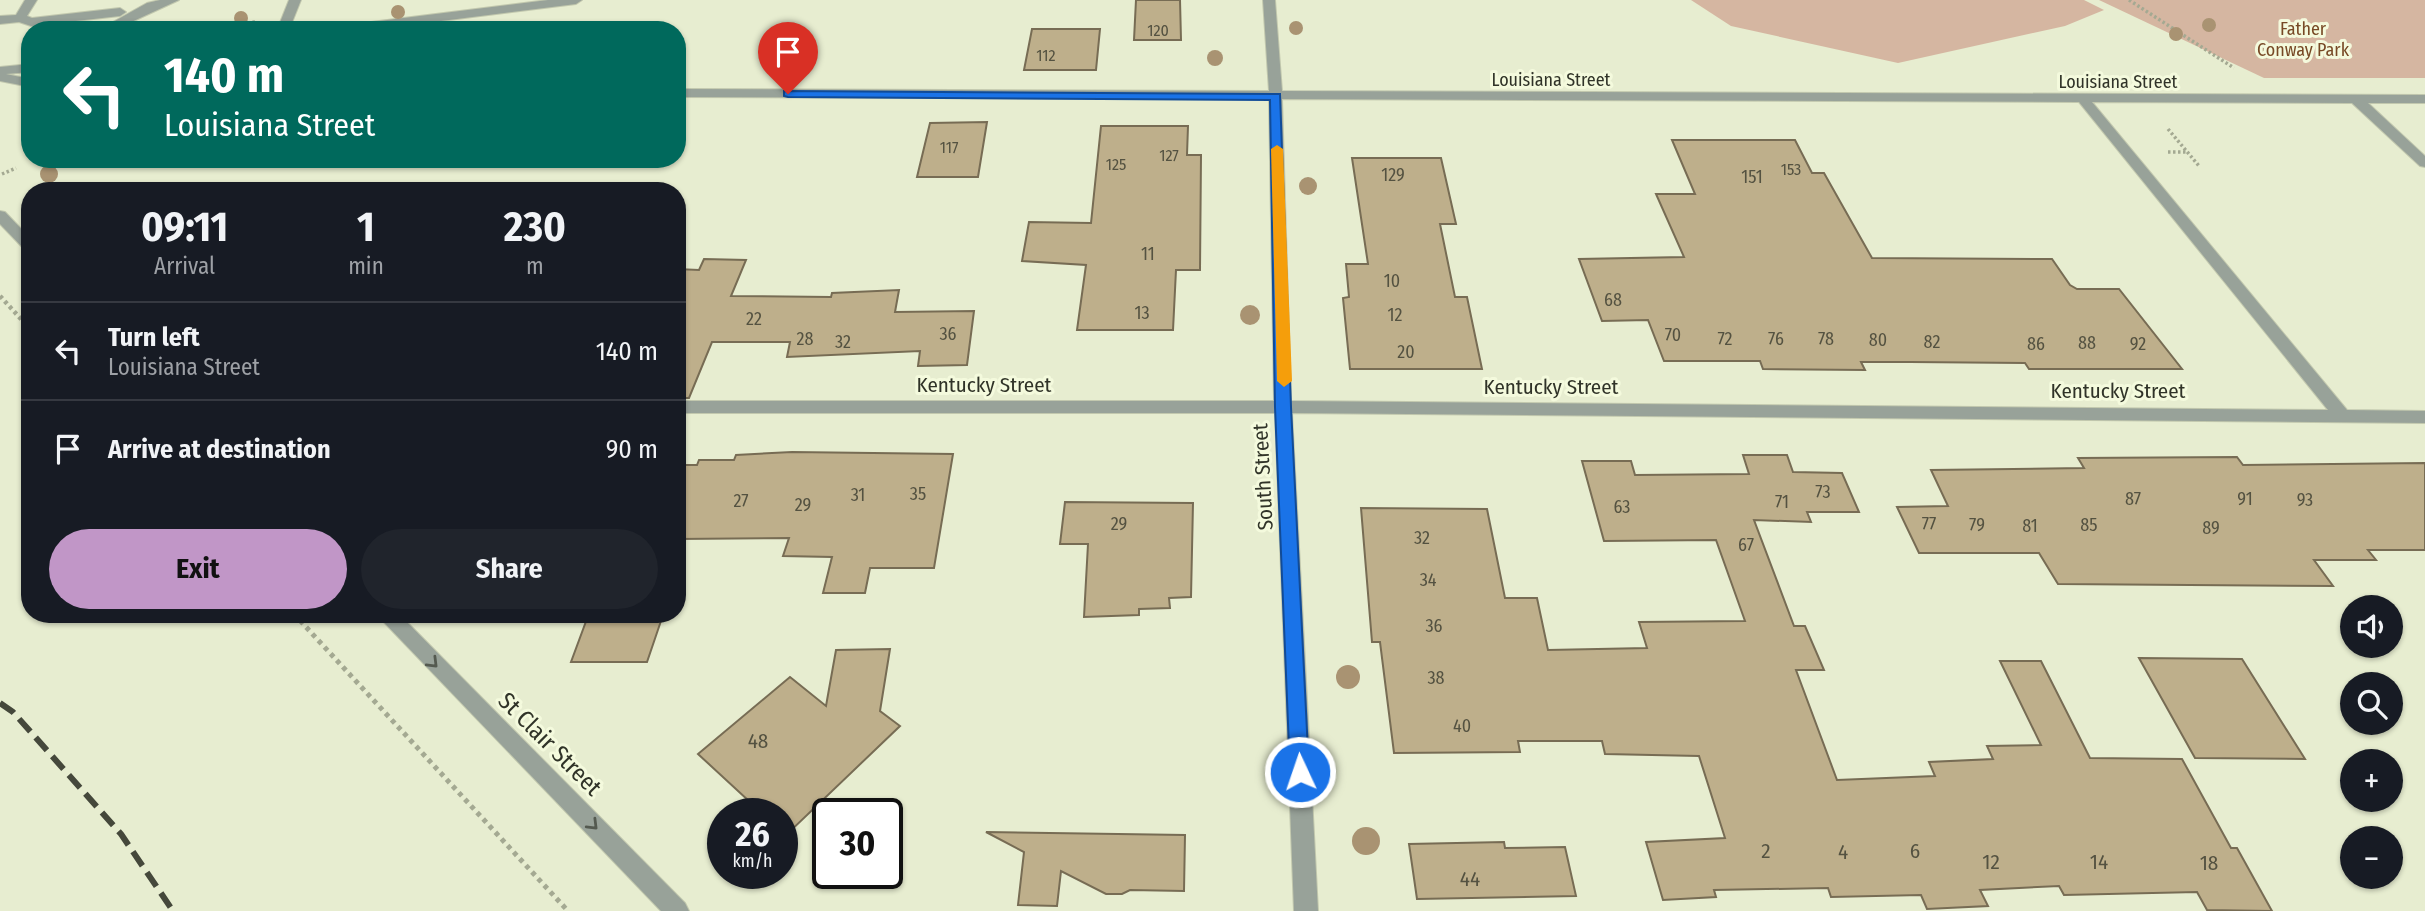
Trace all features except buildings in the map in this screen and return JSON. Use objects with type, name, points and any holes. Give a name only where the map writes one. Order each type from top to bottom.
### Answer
[{"type":"street","points":[[20,18],[31,0]]},
{"type":"street","points":[[114,21],[127,0]]},
{"type":"street","points":[[122,21],[151,6],[173,0]]},
{"type":"street","points":[[279,0],[293,4],[286,21]]},
{"type":"street","points":[[410,21],[576,0]]},
{"type":"street","name":"South Street","points":[[1269,0],[1276,96],[1283,407],[1306,911]]},
{"type":"street","points":[[39,21],[120,12]]},
{"type":"street","points":[[0,20],[20,18],[28,21]]},
{"type":"street","points":[[0,71],[21,69]]},
{"type":"street","points":[[0,77],[21,81]]},
{"type":"street","name":"Louisiana Street","points":[[686,93],[2084,100],[2425,99]]},
{"type":"street","points":[[2356,99],[2425,163]]},
{"type":"street","points":[[2084,100],[2342,415]]},
{"type":"street","points":[[0,215],[21,237]]},
{"type":"street","name":"Kentucky Street","points":[[686,407],[1283,407],[2425,417]]},
{"type":"street","name":"St Clair Street","points":[[395,623],[677,911]]},
{"type":"path","points":[[2129,0],[2243,73]]},
{"type":"path","points":[[2163,124],[2199,166]]},
{"type":"path","points":[[2182,152],[2188,152]]},
{"type":"path","points":[[2,174],[16,168]]},
{"type":"path","points":[[0,296],[21,318]]},
{"type":"path","points":[[302,623],[568,911]]},
{"type":"green space","points":[[1691,0],[2084,0],[2104,10],[2065,26],[1898,63],[1731,26]]},
{"type":"green space","name":"Father Conway Park","points":[[2099,0],[2425,0],[2425,78],[2264,78]]},
{"type":"railway","points":[[0,703],[13,712],[121,834],[173,911]]},
{"type":"slow traffic","points":[[1277,149],[1284,381]]},
{"type":"route","points":[[788,94],[1276,96],[1283,407],[1300,772]]}]
